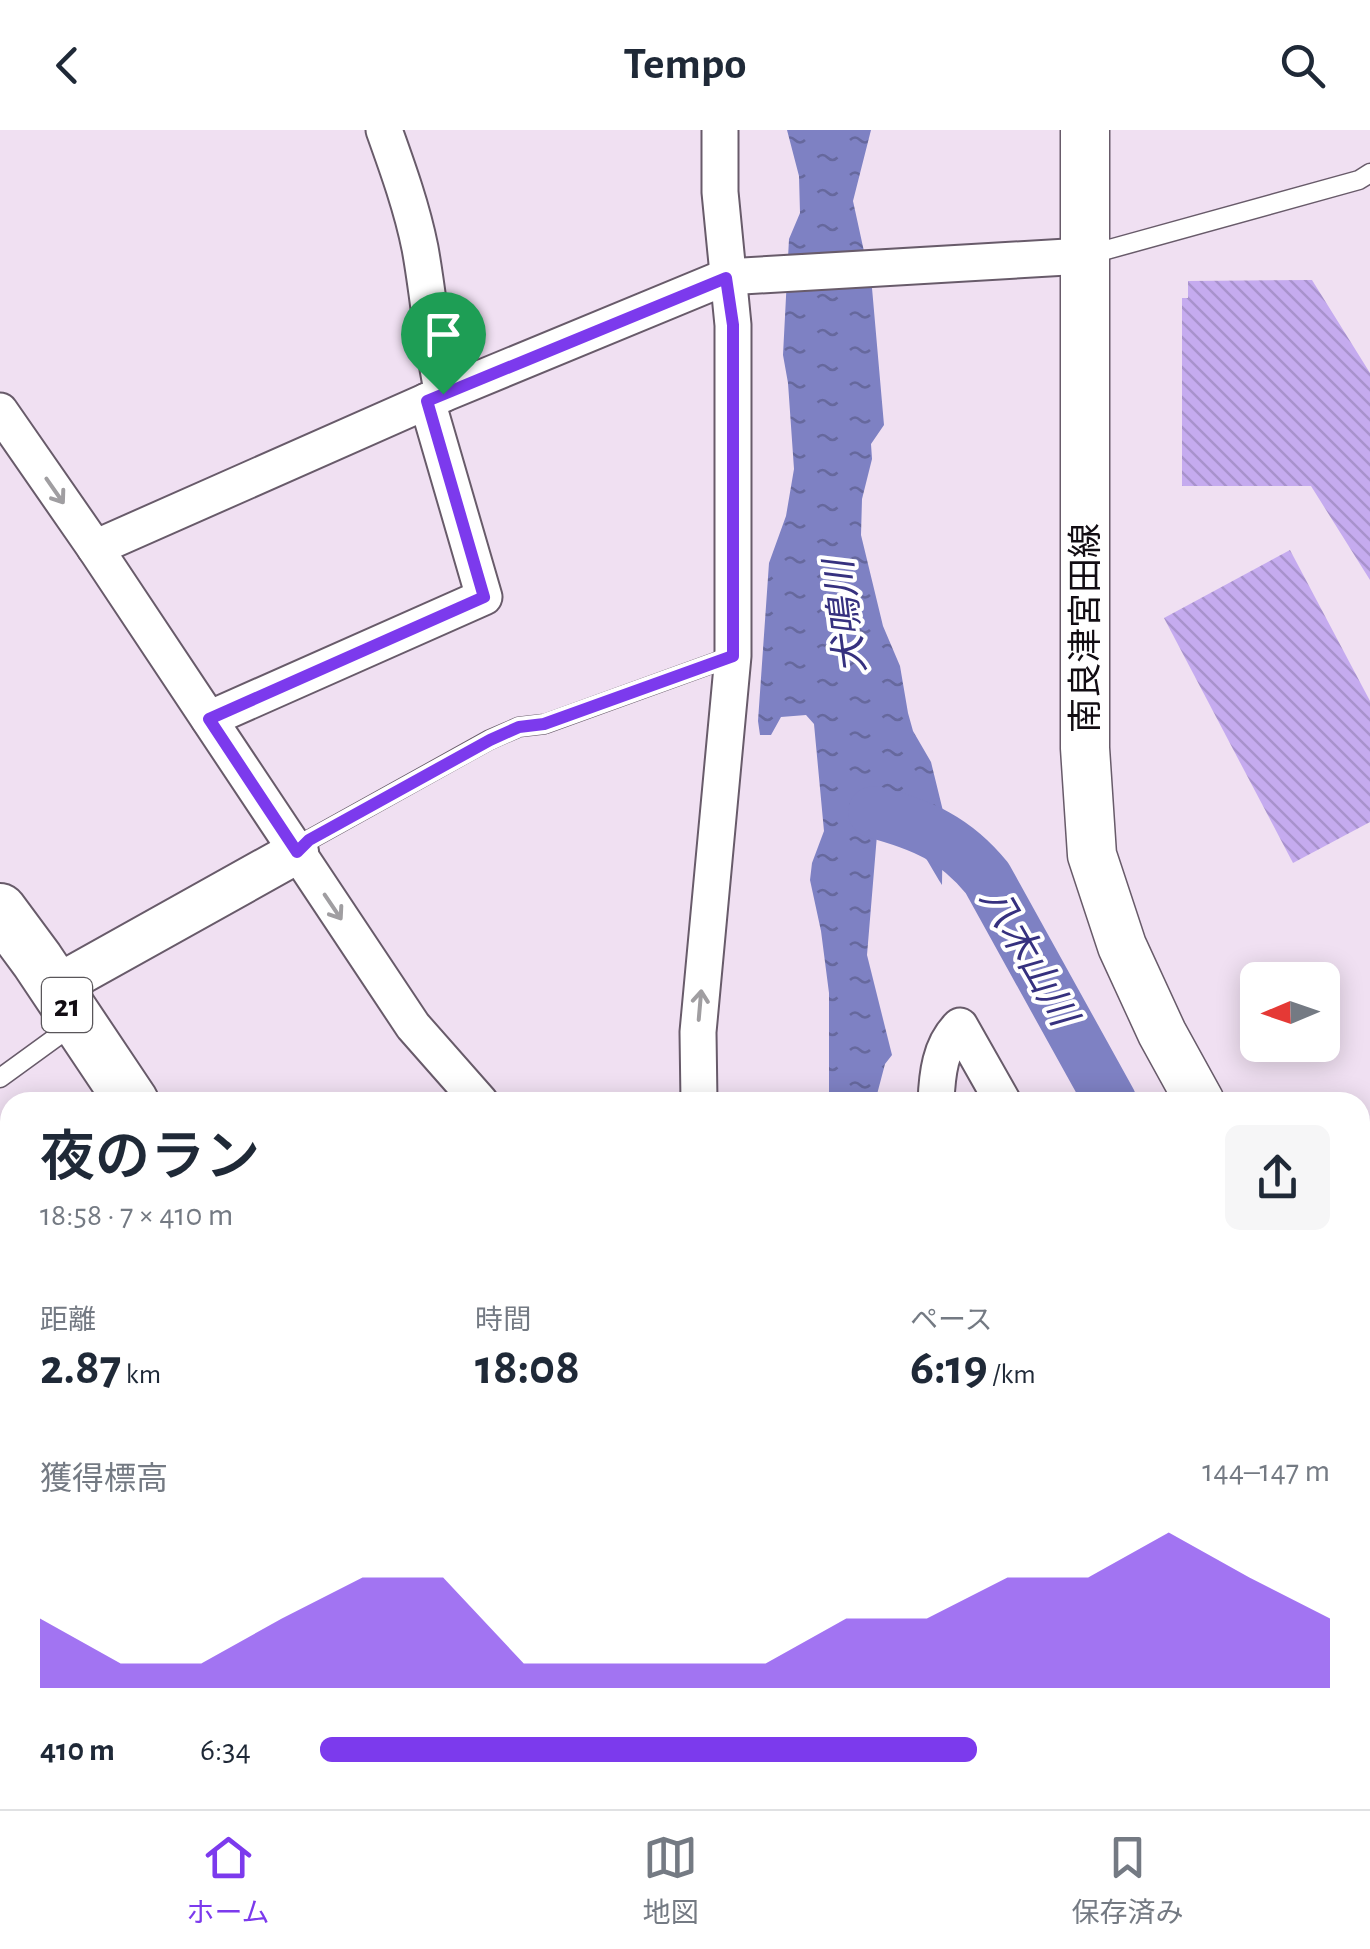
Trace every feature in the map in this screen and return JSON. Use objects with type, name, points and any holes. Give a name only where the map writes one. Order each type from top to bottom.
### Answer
[{"type":"main road","name":"南良津宮田線","points":[[1084,130],[1073,257],[1085,748],[1092,855],[1122,946],[1194,1092]]},
{"type":"main road","name":"21","points":[[0,910],[42,986],[124,1092]]},
{"type":"street","points":[[209,719],[484,597],[435,397],[420,250],[408,198],[384,130]]},
{"type":"street","points":[[699,1092],[698,1032],[733,656],[733,325],[720,192],[720,130]]},
{"type":"street","points":[[95,548],[435,397],[726,278],[1073,257]]},
{"type":"street","points":[[2,418],[95,548],[413,1026],[471,1092]]},
{"type":"street","points":[[42,986],[297,852]]},
{"type":"street","points":[[936,1092],[947,1038],[960,1026],[997,1092]]},
{"type":"lane","points":[[1073,257],[1359,180],[1370,173]]},
{"type":"lane","points":[[297,852],[309,840],[490,740],[733,656]]},
{"type":"lane","points":[[0,1078],[42,986]]},
{"type":"water","name":"犬鳴川","points":[[787,130],[871,130],[853,201],[872,288],[884,425],[871,444],[861,535],[883,626],[900,666],[913,731],[931,762],[943,811],[942,885],[909,836],[890,824],[878,823],[867,955],[892,1055],[885,1064],[878,1092],[829,1092],[829,993],[810,880],[824,831],[814,724],[806,715],[781,717],[771,735],[760,735],[758,721],[769,563],[786,516],[794,469],[783,355],[789,239],[800,213],[799,176]]},
{"type":"building","points":[[1312,280],[1370,373],[1370,580],[1311,486],[1182,486],[1182,298],[1188,298],[1188,281]]},
{"type":"building","points":[[1290,550],[1370,701],[1370,822],[1293,863],[1164,618]]},
{"type":"waterway","name":"八木山川","points":[[874,812],[937,835],[963,853],[987,878],[1105,1092]]},
{"type":"route","points":[[726,278],[733,325],[733,656],[490,740],[309,840],[297,852],[209,719],[484,597],[427,401],[443,394],[726,278]]}]
